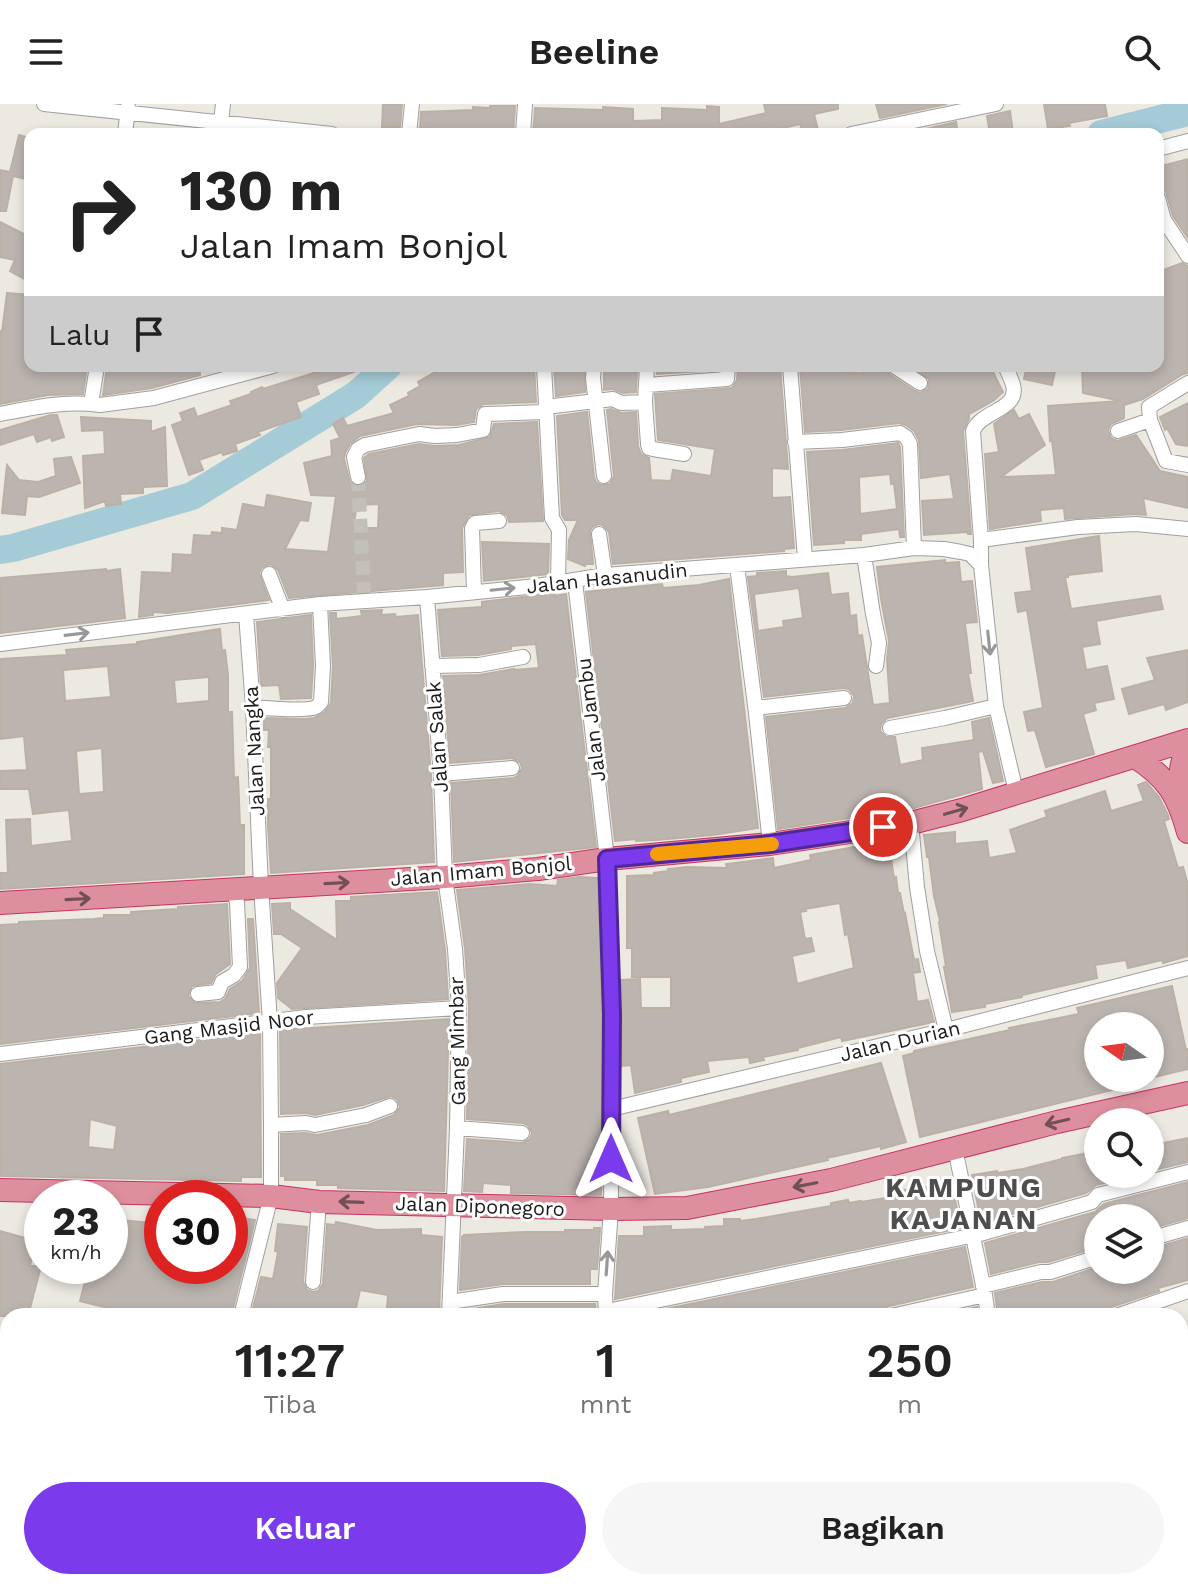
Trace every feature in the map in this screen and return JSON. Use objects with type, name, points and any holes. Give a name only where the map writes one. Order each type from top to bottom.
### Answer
[{"type":"highway","name":"Jalan Imam Bonjol","points":[[0,903],[445,877],[770,844],[911,823],[1188,740]]},
{"type":"highway","points":[[1188,748],[1183,756],[1180,775],[1180,805],[1188,832]]},
{"type":"highway","points":[[1135,757],[1159,774],[1180,805]]},
{"type":"highway","name":"Jalan Diponegoro","points":[[0,1190],[271,1196],[319,1202],[687,1208],[831,1180],[1057,1122],[1188,1093]]},
{"type":"street","points":[[44,104],[128,109],[276,128]]},
{"type":"street","points":[[221,122],[223,104]]},
{"type":"street","points":[[410,128],[412,104]]},
{"type":"street","points":[[523,128],[525,104]]},
{"type":"street","points":[[880,128],[996,104]]},
{"type":"street","points":[[1164,147],[1188,141]]},
{"type":"street","points":[[1164,220],[1188,256]]},
{"type":"street","points":[[91,404],[96,372]]},
{"type":"street","points":[[0,414],[45,405],[105,405],[154,398],[251,372]]},
{"type":"street","points":[[544,372],[552,518],[559,530],[558,582]]},
{"type":"street","points":[[594,372],[604,476]]},
{"type":"street","points":[[647,372],[645,402],[649,448],[684,454]]},
{"type":"street","points":[[647,385],[727,379],[728,372]]},
{"type":"street","points":[[790,372],[805,559]]},
{"type":"street","points":[[903,372],[920,383]]},
{"type":"street","points":[[1008,372],[1014,386],[1011,402],[978,421],[973,431],[981,565],[996,706],[1016,792]]},
{"type":"street","points":[[1188,383],[1149,407],[1150,420],[1166,461],[1188,465]]},
{"type":"street","points":[[358,477],[354,457],[358,449],[365,445],[419,434],[446,435],[483,430],[485,414],[545,410],[613,399],[621,403],[645,402]]},
{"type":"street","points":[[1118,431],[1150,420]]},
{"type":"street","points":[[795,442],[900,433],[906,437],[910,444],[914,548]]},
{"type":"street","points":[[474,592],[472,528],[475,523],[499,521]]},
{"type":"street","points":[[981,540],[1078,527],[1136,524],[1188,529]]},
{"type":"street","points":[[599,534],[605,575]]},
{"type":"street","name":"Jalan Hasanudin","points":[[0,644],[364,598],[427,597],[605,575],[864,555],[914,548],[970,554],[981,565]]},
{"type":"street","points":[[864,555],[879,643],[876,666]]},
{"type":"street","points":[[737,566],[770,844]]},
{"type":"street","points":[[269,574],[283,610]]},
{"type":"street","name":"Jalan Jambu","points":[[575,581],[607,859],[612,1015],[611,1209],[606,1308]]},
{"type":"street","name":"Jalan Salak","points":[[427,597],[441,774],[445,877]]},
{"type":"street","points":[[253,707],[294,709],[319,706],[323,666],[320,604]]},
{"type":"street","name":"Jalan Nangka","points":[[243,1308],[271,1196],[270,1022],[246,614]]},
{"type":"street","points":[[432,666],[479,665],[523,657]]},
{"type":"street","points":[[756,708],[844,698]]},
{"type":"street","points":[[890,728],[996,706]]},
{"type":"street","points":[[441,774],[512,768]]},
{"type":"street","points":[[911,823],[927,951],[946,1030]]},
{"type":"street","name":"Gang Mimbar","points":[[445,877],[459,1008],[450,1308]]},
{"type":"street","points":[[198,994],[218,992],[222,982],[240,967],[237,902],[233,890]]},
{"type":"street","name":"Jalan Durian","points":[[611,1109],[946,1030],[1188,968]]},
{"type":"street","name":"Gang Masjid Noor","points":[[0,1054],[306,1017],[459,1008]]},
{"type":"street","points":[[271,1125],[315,1125],[366,1115],[390,1106]]},
{"type":"street","points":[[457,1128],[522,1133]]},
{"type":"street","points":[[955,1148],[987,1308]]},
{"type":"street","points":[[634,1308],[973,1235],[1092,1202],[1098,1195],[1188,1172]]},
{"type":"street","points":[[313,1282],[319,1202]]},
{"type":"street","points":[[1164,1235],[1188,1228]]},
{"type":"street","points":[[921,1308],[1084,1261]]},
{"type":"street","points":[[1139,1308],[1188,1291]]},
{"type":"street","points":[[454,1308],[503,1294],[605,1294]]},
{"type":"building","points":[[383,104],[402,104],[400,127],[382,127]]},
{"type":"building","points":[[764,104],[838,104],[838,109],[814,114],[818,128],[801,128],[800,124],[783,128],[533,128],[535,108],[633,109],[633,121],[662,120],[662,108],[707,110],[707,106],[719,107],[719,124],[766,113]]},
{"type":"building","points":[[876,104],[947,104],[880,118]]},
{"type":"building","points":[[1044,104],[1105,104],[1107,116],[1069,123],[1070,126],[1048,128]]},
{"type":"building","points":[[515,106],[513,128],[420,128],[421,112]]},
{"type":"building","points":[[1010,111],[1012,128],[989,128],[987,116]]},
{"type":"building","points":[[956,122],[957,128],[930,128]]},
{"type":"building","points":[[19,135],[24,136],[24,179],[13,176],[6,211],[0,211],[0,170],[10,172]]},
{"type":"building","points":[[1188,159],[1188,238],[1173,216],[1164,191],[1164,165]]},
{"type":"building","points":[[0,222],[24,234],[24,279],[10,271],[15,260],[0,257]]},
{"type":"building","points":[[1182,263],[1188,266],[1188,373],[1143,399],[1124,405],[1124,418],[1111,424],[1108,430],[1111,438],[1117,441],[1136,435],[1160,471],[1188,477],[1188,508],[1143,498],[1146,515],[1065,519],[1064,508],[1040,510],[1041,521],[990,529],[985,454],[999,452],[994,424],[1014,410],[1019,419],[1029,414],[1045,445],[1001,477],[1056,475],[1048,406],[1121,401],[1083,393],[1082,372],[1164,372],[1164,270]]},
{"type":"building","points":[[7,293],[24,294],[24,372],[86,372],[83,394],[48,395],[0,404],[2,332]]},
{"type":"building","points":[[106,372],[200,372],[200,375],[152,388],[103,395]]},
{"type":"building","points":[[317,372],[353,372],[316,385],[319,394],[296,402],[301,417],[235,444],[237,451],[223,455],[222,452],[199,460],[203,470],[189,475],[172,425],[183,421],[180,413],[194,408],[197,417],[232,405],[230,401]]},
{"type":"building","points":[[436,372],[534,372],[536,402],[484,404],[476,409],[474,422],[417,424],[360,436],[345,453],[350,483],[359,487],[367,481],[364,458],[369,454],[419,444],[459,445],[490,437],[494,424],[537,422],[543,521],[509,522],[507,515],[499,511],[469,515],[462,528],[463,572],[443,573],[443,585],[289,598],[278,570],[270,564],[262,567],[259,573],[269,600],[167,613],[153,612],[153,615],[139,617],[142,572],[172,573],[173,554],[192,555],[194,535],[211,536],[212,532],[222,533],[222,528],[237,530],[243,504],[265,508],[267,495],[311,503],[308,521],[300,520],[285,549],[328,552],[336,496],[311,495],[304,463],[332,456],[331,441],[340,438],[333,424],[343,418],[347,426],[394,413],[390,405],[409,396],[408,393],[420,386],[418,382]],"holes":[[[379,504],[378,528],[353,528],[357,505]]]},
{"type":"building","points":[[554,372],[584,372],[585,392],[556,396]]},
{"type":"building","points":[[604,372],[637,372],[636,392],[604,390]]},
{"type":"building","points":[[738,372],[780,372],[788,469],[772,468],[772,498],[790,497],[794,548],[613,564],[609,532],[598,524],[590,531],[593,564],[585,566],[568,559],[569,540],[578,520],[565,520],[562,515],[557,416],[587,412],[594,477],[601,485],[610,484],[614,476],[607,410],[611,409],[621,413],[636,412],[638,446],[641,454],[649,458],[651,480],[671,481],[673,470],[711,476],[715,449],[658,440],[655,394],[732,388]]},
{"type":"building","points":[[800,372],[888,372],[920,393],[928,389],[929,379],[920,372],[993,372],[1003,392],[969,414],[963,431],[971,534],[924,535],[922,501],[954,499],[950,474],[921,478],[919,440],[906,425],[899,423],[805,432]]},
{"type":"building","points":[[1026,372],[1055,372],[1052,385],[1024,379]]},
{"type":"building","points":[[1188,403],[1188,446],[1176,444],[1160,417]]},
{"type":"building","points":[[57,415],[64,437],[37,442],[34,434],[0,445],[0,430]]},
{"type":"building","points":[[81,417],[151,421],[151,432],[165,427],[167,486],[143,487],[143,493],[120,494],[121,504],[106,506],[105,501],[85,508],[83,456],[105,454],[104,430],[82,431]]},
{"type":"building","points":[[898,443],[904,537],[900,537],[899,529],[861,534],[861,540],[814,545],[807,452]],"holes":[[[890,474],[891,484],[894,484],[897,509],[860,514],[859,477]]]},
{"type":"building","points":[[71,457],[80,483],[39,497],[27,496],[25,515],[2,513],[7,465],[19,480],[38,482],[56,476],[54,459]]},
{"type":"building","points":[[1099,536],[1102,571],[1065,577],[1071,609],[1160,596],[1163,609],[1096,621],[1100,644],[1082,647],[1086,670],[1107,666],[1114,699],[1094,703],[1096,710],[1083,714],[1094,754],[1046,767],[1035,730],[1028,731],[1024,712],[1043,708],[1027,610],[1018,612],[1015,593],[1032,591],[1026,548]]},
{"type":"building","points":[[482,542],[549,544],[548,574],[484,581]]},
{"type":"building","points":[[945,560],[945,563],[959,562],[961,582],[972,581],[977,622],[965,623],[973,701],[887,718],[881,724],[880,731],[886,737],[895,737],[900,765],[923,760],[922,748],[974,740],[972,722],[989,718],[1003,781],[993,783],[983,751],[978,752],[982,789],[914,808],[778,829],[766,717],[845,708],[853,703],[854,696],[849,689],[843,688],[764,697],[748,577],[757,576],[757,573],[786,571],[786,576],[792,577],[828,573],[831,595],[848,593],[850,616],[856,615],[858,636],[862,635],[873,705],[890,703],[889,641],[877,567]],"holes":[[[799,588],[803,618],[783,621],[784,627],[758,631],[754,594]]]},
{"type":"building","points":[[120,569],[125,618],[0,633],[0,578]]},
{"type":"building","points":[[729,579],[758,828],[713,835],[615,841],[586,592],[662,584],[663,588],[699,585]]},
{"type":"building","points":[[555,593],[554,596],[566,594],[596,847],[454,862],[451,783],[514,778],[522,768],[520,762],[512,758],[450,763],[443,676],[539,668],[536,644],[511,646],[511,649],[478,655],[442,656],[438,610],[482,607],[482,602]]},
{"type":"building","points":[[382,610],[381,615],[418,615],[431,775],[434,862],[271,873],[268,799],[271,799],[271,747],[268,747],[269,730],[264,730],[264,718],[305,719],[324,713],[331,703],[333,666],[330,613],[336,613],[336,619],[362,616],[361,611]]},
{"type":"building","points":[[311,615],[311,698],[281,699],[279,685],[261,686],[257,622]]},
{"type":"building","points":[[220,629],[228,675],[228,712],[232,712],[234,778],[238,777],[240,825],[244,825],[244,874],[0,889],[0,873],[8,873],[6,820],[30,819],[31,846],[72,841],[69,810],[33,814],[29,789],[0,789],[0,771],[27,770],[24,736],[0,739],[0,659],[67,655],[66,650]],"holes":[[[108,666],[111,697],[65,701],[63,670]],[[209,677],[209,701],[176,704],[174,680]],[[102,748],[104,792],[79,794],[76,751]]]},
{"type":"building","points":[[1188,650],[1188,702],[1166,710],[1164,704],[1129,714],[1122,689],[1155,680],[1147,658]]},
{"type":"building","points":[[1146,782],[1167,813],[1169,819],[1164,821],[1178,868],[1183,867],[1188,885],[1188,956],[1128,968],[1126,960],[1095,965],[1097,978],[985,1004],[985,1007],[952,1012],[924,835],[955,832],[955,844],[987,841],[989,858],[1017,853],[1010,830],[1047,817],[1045,811],[1105,791],[1111,811],[1144,801],[1138,785]]},
{"type":"building","points":[[888,841],[914,960],[918,959],[920,972],[913,973],[917,1002],[928,1000],[934,1022],[842,1041],[841,1037],[750,1063],[749,1057],[707,1061],[709,1072],[635,1093],[631,1065],[622,1066],[621,980],[640,979],[641,1008],[671,1008],[671,977],[632,977],[632,948],[627,948],[627,876],[654,875],[668,869],[687,867],[727,868],[726,864],[773,858],[774,868],[811,860],[810,855]],"holes":[[[840,903],[845,935],[848,934],[854,968],[797,984],[792,956],[814,951],[811,938],[805,939],[800,912]]]},
{"type":"building","points":[[598,878],[602,1015],[601,1195],[511,1193],[511,1185],[483,1183],[482,1192],[464,1191],[467,1139],[522,1143],[530,1139],[532,1133],[523,1123],[467,1119],[469,1007],[457,890],[530,884],[557,886],[558,880]]},
{"type":"building","points":[[437,892],[448,999],[292,1009],[278,998],[277,983],[302,948],[281,934],[274,934],[272,904],[290,903],[290,909],[337,940],[336,901],[351,901],[351,897]]},
{"type":"building","points":[[227,904],[230,964],[216,974],[211,983],[192,986],[188,996],[195,1003],[220,1002],[230,989],[242,981],[250,968],[248,919],[253,919],[259,1013],[0,1044],[0,925],[94,919],[104,918],[104,915],[131,915],[131,912]]},
{"type":"building","points":[[1172,986],[1188,1049],[1188,1069],[1164,1075],[1164,1012],[1084,1012],[1084,1092],[1104,1092],[920,1137],[903,1056],[1009,1028],[1079,1014],[1077,1008]]},
{"type":"building","points":[[449,1019],[444,1191],[338,1188],[338,1185],[317,1185],[317,1180],[285,1180],[285,1176],[281,1176],[281,1134],[317,1135],[368,1125],[394,1115],[400,1107],[397,1099],[391,1096],[315,1115],[281,1114],[280,1030]]},
{"type":"building","points":[[260,1033],[261,1177],[193,1180],[1,1176],[0,1064]],"holes":[[[90,1119],[117,1126],[114,1150],[88,1147]]]},
{"type":"building","points":[[881,1063],[906,1142],[708,1187],[655,1194],[638,1118],[668,1111],[669,1115]]},
{"type":"building","points":[[1188,1138],[1188,1162],[1164,1168],[1164,1143]]},
{"type":"building","points":[[1084,1154],[1084,1188],[1092,1188],[1086,1193],[981,1223],[972,1175],[1023,1169]]},
{"type":"building","points":[[1188,1182],[1188,1218],[1164,1225],[1164,1204],[1104,1204]]},
{"type":"building","points":[[952,1185],[961,1228],[615,1299],[619,1236],[644,1236],[644,1227],[706,1229],[724,1226],[724,1219],[756,1219],[831,1206],[831,1203],[848,1200],[849,1203],[861,1202],[904,1195],[903,1190]]},
{"type":"building","points":[[1084,1215],[1084,1251],[1048,1262],[991,1274],[985,1243]]},
{"type":"building","points":[[248,1219],[255,1220],[248,1248]]},
{"type":"building","points":[[128,1221],[144,1222],[144,1284],[239,1284],[233,1308],[108,1308],[80,1301],[84,1284],[128,1284]]},
{"type":"building","points":[[336,1222],[377,1230],[421,1229],[421,1235],[442,1237],[439,1308],[387,1308],[388,1295],[360,1290],[356,1308],[253,1308],[261,1277],[273,1279],[278,1252],[275,1251],[278,1224],[307,1227],[303,1282],[307,1290],[313,1292],[323,1284],[327,1224],[335,1225]]},
{"type":"building","points":[[600,1228],[597,1269],[590,1269],[590,1284],[503,1284],[460,1290],[464,1235],[565,1232]]},
{"type":"building","points":[[0,1231],[24,1238],[24,1284],[36,1284],[30,1308],[0,1308]]},
{"type":"building","points":[[1188,1238],[1188,1280],[1158,1288],[1159,1291],[1108,1308],[997,1308],[995,1293],[1053,1282],[1084,1272],[1084,1284],[1164,1284],[1164,1245]]},
{"type":"building","points":[[965,1247],[973,1287],[886,1308],[671,1308]]},
{"type":"building","points":[[504,1304],[595,1304],[595,1308],[478,1308]]},
{"type":"waterway","points":[[1125,128],[1188,112]]},
{"type":"waterway","points":[[0,550],[192,496],[356,395],[381,372]]},
{"type":"tunnel","points":[[358,477],[364,595]]},
{"type":"slow traffic","points":[[657,854],[772,844]]},
{"type":"district","name":"KAMPUNG KAJANAN","points":[[964,1203]]},
{"type":"route","points":[[611,1159],[612,1015],[607,859],[770,844],[883,827]]}]
